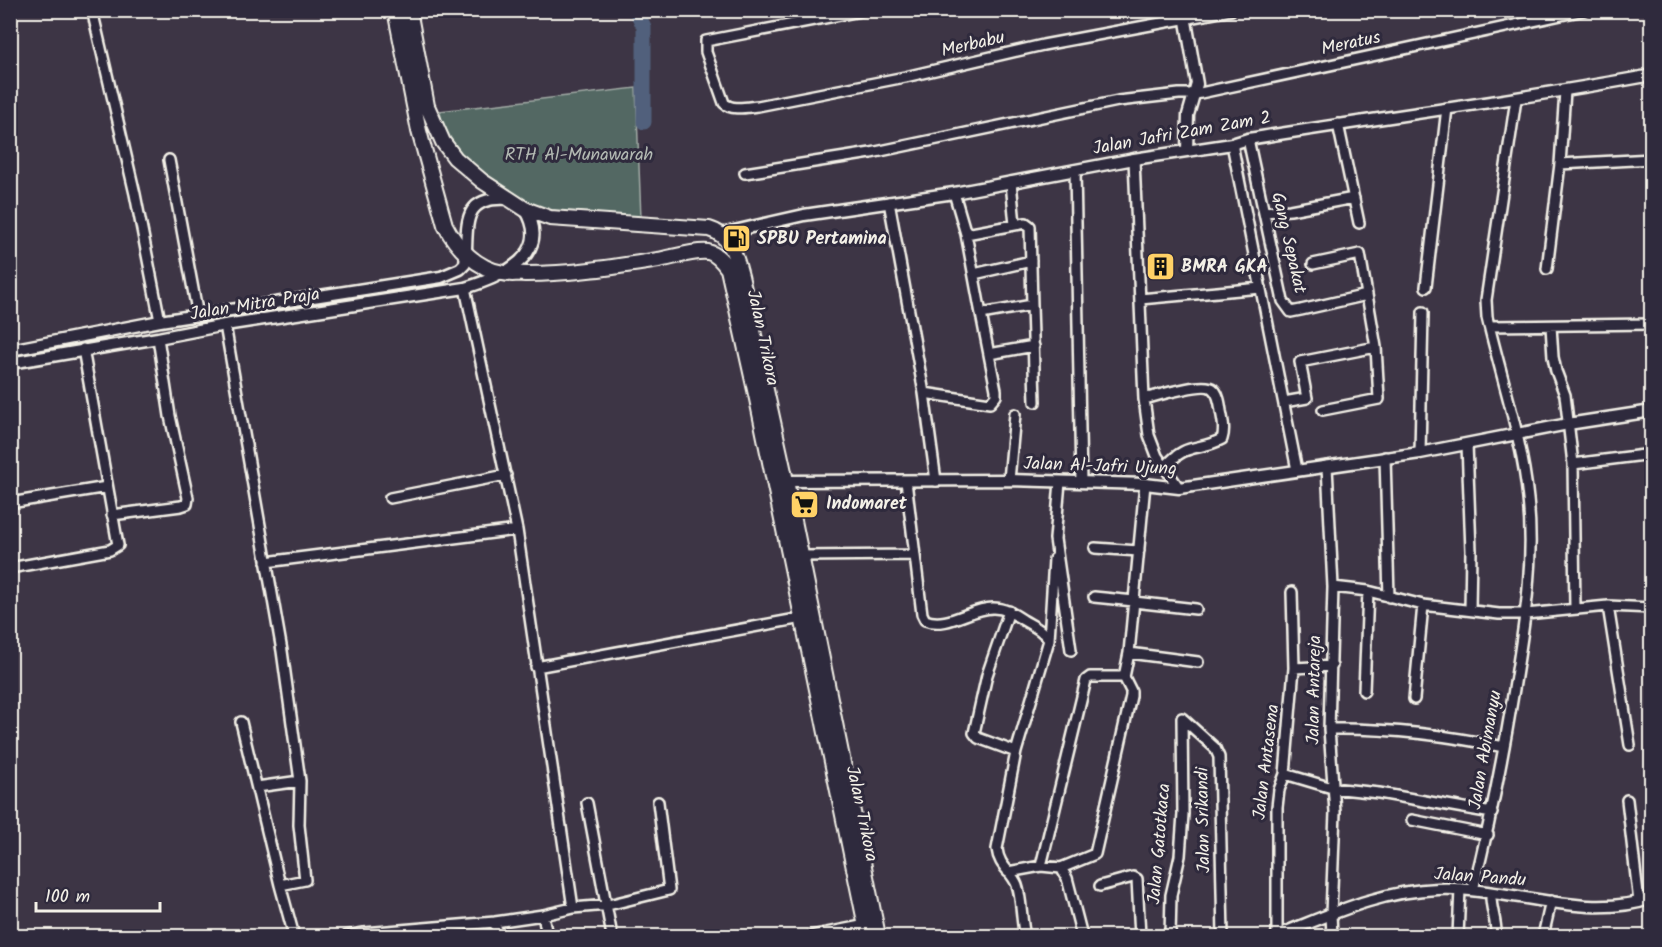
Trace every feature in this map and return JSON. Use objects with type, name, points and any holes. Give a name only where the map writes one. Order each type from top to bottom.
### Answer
[{"type":"main road","name":"Jalan Trikora","points":[[394,10],[419,131],[445,225],[452,238],[466,254],[482,265],[502,273],[566,272],[656,261],[701,252],[709,252],[716,256],[728,269],[766,416],[802,618],[867,931]]},
{"type":"main road","points":[[409,10],[427,106],[443,141],[455,159],[466,169],[509,199],[550,218],[699,228],[721,234]]},
{"type":"main road","name":"Jalan Trikora","points":[[721,234],[733,249],[737,260],[762,398]]},
{"type":"main road","name":"Jalan Trikora","points":[[766,416],[786,481],[878,936]]},
{"type":"street","points":[[92,10],[130,172],[160,321]]},
{"type":"street","name":"Merbabu","points":[[866,10],[708,39],[705,42],[706,52],[724,103],[729,107],[758,106],[905,77],[1185,15],[1231,10]]},
{"type":"street","name":"Meratus","points":[[745,173],[871,153],[1118,101],[1196,94],[1554,14],[1584,10]]},
{"type":"street","points":[[1185,15],[1197,76],[1196,94],[1188,116],[1187,150]]},
{"type":"street","name":"Jalan Jafri Zam Zam 2","points":[[721,234],[804,215],[954,193],[1134,159],[1232,144],[1248,139],[1516,99],[1652,75]]},
{"type":"street","points":[[1547,269],[1560,164],[1565,91]]},
{"type":"street","name":"Jalan Abimanyu","points":[[1473,891],[1488,834],[1504,747],[1526,614],[1531,554],[1528,500],[1516,434],[1489,326],[1486,300],[1516,99]]},
{"type":"street","points":[[1426,287],[1447,108]]},
{"type":"street","points":[[1338,124],[1359,223]]},
{"type":"street","name":"Gang Sepakat","points":[[1248,139],[1283,301],[1291,312],[1367,295]]},
{"type":"street","points":[[1232,144],[1297,470]]},
{"type":"street","points":[[1134,159],[1144,399],[1149,435],[1157,456],[1179,488]]},
{"type":"street","points":[[1560,164],[1652,159]]},
{"type":"street","points":[[169,160],[198,316]]},
{"type":"street","points":[[1075,170],[1081,482]]},
{"type":"street","points":[[1011,182],[1015,225]]},
{"type":"street","points":[[924,393],[990,403],[996,396],[966,234],[954,193]]},
{"type":"street","points":[[1264,212],[1290,210],[1354,198]]},
{"type":"street","points":[[466,254],[467,225],[475,208],[488,199],[509,199]]},
{"type":"street","points":[[889,202],[924,393],[936,481]]},
{"type":"street","points":[[502,273],[520,262],[530,248],[533,229],[525,208]]},
{"type":"street","points":[[966,234],[1026,223],[1030,225],[1035,402]]},
{"type":"street","name":"Jalan Mitra Praja","points":[[10,350],[160,321],[441,277],[465,264],[466,254]]},
{"type":"street","points":[[1314,264],[1360,254],[1376,347],[1379,399],[1323,410]]},
{"type":"street","points":[[974,274],[1031,261]]},
{"type":"street","name":"Jalan Mitra Praja","points":[[10,363],[225,325],[465,288],[502,273]]},
{"type":"street","points":[[465,288],[517,530],[573,908]]},
{"type":"street","points":[[1140,299],[1260,288]]},
{"type":"street","points":[[981,314],[1032,305]]},
{"type":"street","points":[[1420,453],[1423,312]]},
{"type":"street","points":[[1489,326],[1652,324]]},
{"type":"street","points":[[225,325],[282,651],[300,781],[299,825],[305,880],[280,885]]},
{"type":"street","points":[[1551,326],[1553,357],[1565,395],[1573,464],[1575,608]]},
{"type":"street","points":[[112,515],[187,504],[188,498],[170,416],[158,338]]},
{"type":"street","points":[[989,354],[1034,346]]},
{"type":"street","points":[[1284,402],[1308,398],[1300,362],[1376,347]]},
{"type":"street","points":[[10,568],[115,548],[118,545],[83,349]]},
{"type":"street","points":[[1144,399],[1208,386],[1212,387],[1217,395],[1224,426],[1222,439],[1175,455],[1166,467]]},
{"type":"street","name":"Jalan Al-Jafri Ujung","points":[[786,481],[1009,480],[1145,484],[1179,488],[1420,453],[1568,424],[1652,411]]},
{"type":"street","points":[[1009,480],[1015,414]]},
{"type":"street","points":[[1467,444],[1471,551],[1470,610]]},
{"type":"street","points":[[1573,464],[1652,454]]},
{"type":"street","points":[[1385,457],[1389,597]]},
{"type":"street","name":"Jalan Antareja","points":[[1327,466],[1333,587],[1329,729],[1335,812],[1332,936]]},
{"type":"street","points":[[390,498],[506,475]]},
{"type":"street","points":[[906,481],[922,614],[927,621],[939,622],[991,608],[1009,611],[1044,633],[1049,640]]},
{"type":"street","points":[[1025,936],[1020,916],[1019,892],[1012,876],[1000,862],[997,849],[1016,752],[1049,640],[1060,482]]},
{"type":"street","points":[[1008,872],[1041,866],[1061,868],[1095,854],[1131,691],[1124,677],[1129,653],[1145,484]]},
{"type":"street","points":[[10,502],[107,487]]},
{"type":"street","points":[[266,562],[517,530]]},
{"type":"street","points":[[1055,539],[1071,650]]},
{"type":"street","points":[[1095,548],[1139,551]]},
{"type":"street","points":[[800,556],[915,555]]},
{"type":"street","points":[[1333,587],[1368,591],[1423,605],[1499,614],[1526,614],[1608,606],[1652,608]]},
{"type":"street","points":[[1364,691],[1368,591]]},
{"type":"street","name":"Jalan Antasena","points":[[1276,936],[1277,807],[1279,790],[1285,774],[1294,668],[1292,592]]},
{"type":"street","points":[[1094,597],[1196,609]]},
{"type":"street","points":[[1414,699],[1423,605]]},
{"type":"street","points":[[1608,606],[1630,745]]},
{"type":"street","points":[[1009,611],[987,675],[974,734],[978,738],[1016,752]]},
{"type":"street","points":[[536,666],[802,618]]},
{"type":"street","points":[[1129,653],[1198,662]]},
{"type":"street","points":[[1294,668],[1332,666]]},
{"type":"street","points":[[1041,866],[1086,680],[1090,677],[1124,677]]},
{"type":"street","name":"Jalan Gatotkaca","points":[[1170,936],[1171,895],[1180,856],[1183,814],[1182,718]]},
{"type":"street","name":"Jalan Srikandi","points":[[1182,718],[1215,748],[1219,757],[1223,936]]},
{"type":"street","points":[[242,722],[294,936]]},
{"type":"street","points":[[1329,729],[1360,728],[1453,736],[1504,747]]},
{"type":"street","points":[[1285,774],[1332,788],[1379,793],[1492,813]]},
{"type":"street","points":[[257,788],[300,781]]},
{"type":"street","points":[[1628,801],[1639,902]]},
{"type":"street","points":[[347,936],[495,922],[573,908],[608,905],[669,891],[658,802]]},
{"type":"street","points":[[587,803],[612,936]]},
{"type":"street","points":[[1412,820],[1488,834]]},
{"type":"street","points":[[1061,868],[1067,878],[1082,936]]},
{"type":"street","points":[[1100,886],[1133,877],[1137,879],[1140,936]]},
{"type":"street","name":"Jalan Pandu","points":[[1276,936],[1365,901],[1400,893],[1438,889],[1460,889],[1597,907],[1622,906],[1652,898]]},
{"type":"street","points":[[1458,936],[1460,889]]},
{"type":"street","points":[[1491,893],[1490,908],[1497,922],[1496,936]]},
{"type":"street","points":[[1543,936],[1551,901]]},
{"type":"street","points":[[543,915],[547,936]]},
{"type":"street","points":[[495,922],[498,936]]},
{"type":"street","points":[[812,936],[867,931]]},
{"type":"green space","name":"RTH Al-Munawarah","points":[[636,88],[641,219],[531,208],[468,164],[453,147],[443,129],[440,111]]},
{"type":"waterway","points":[[636,10],[644,27],[644,122]]},
{"type":"place","name":"SPBU Pertamina","points":[[736,239]]},
{"type":"place","name":"BMRA GKA","points":[[1160,267]]},
{"type":"place","name":"Indomaret","points":[[805,504]]}]
